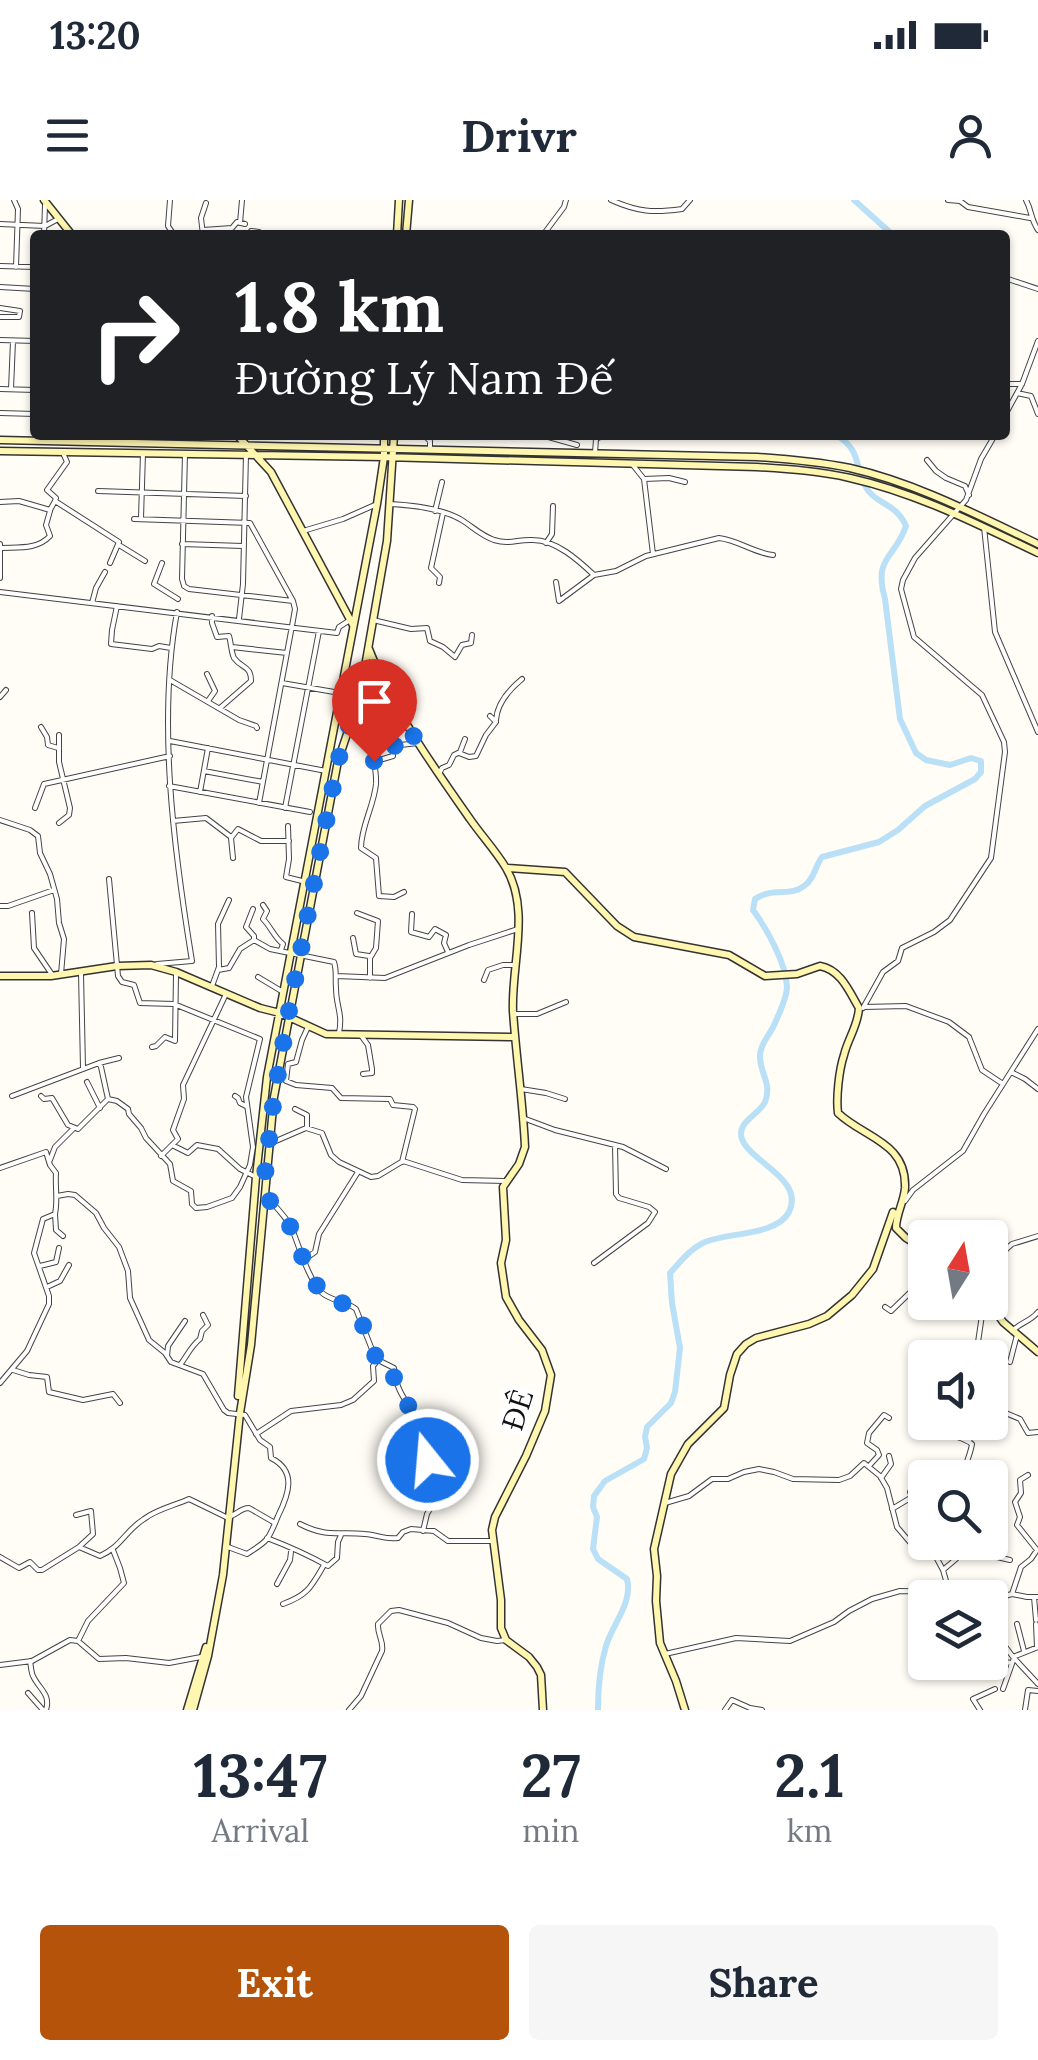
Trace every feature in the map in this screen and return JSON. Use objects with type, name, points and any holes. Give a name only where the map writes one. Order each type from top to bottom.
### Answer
[{"type":"main road","points":[[45,200],[68,230]]},
{"type":"main road","points":[[397,230],[399,200]]},
{"type":"main road","points":[[406,230],[408,200]]},
{"type":"main road","points":[[0,440],[30,438]]},
{"type":"main road","points":[[203,440],[389,452],[429,449],[594,453],[632,459],[757,457],[809,461],[850,468],[1038,544]]},
{"type":"main road","points":[[242,440],[271,472],[352,623]]},
{"type":"main road","points":[[206,1656],[228,1517],[268,1076],[296,954],[318,814],[362,683],[390,504],[385,440]]},
{"type":"main road","points":[[238,1413],[250,1345],[284,993],[296,954],[352,623],[393,440]]},
{"type":"main road","points":[[0,451],[389,452],[632,459],[808,470],[876,480]]},
{"type":"main road","points":[[957,510],[1038,553]]},
{"type":"main road","points":[[343,606],[348,608],[368,597],[376,602]]},
{"type":"main road","points":[[368,647],[418,744],[506,868],[566,872],[617,926],[634,937],[729,955],[762,975],[795,974],[814,966],[828,968],[841,978],[861,1008],[842,1061],[837,1110],[840,1116],[894,1152],[902,1163],[907,1184],[895,1224],[908,1238]]},
{"type":"main road","points":[[362,683],[371,679],[384,682]]},
{"type":"main road","points":[[340,696],[347,702],[358,700]]},
{"type":"main road","name":"ĐÊ","points":[[506,868],[516,896],[514,1014],[524,1118],[523,1155],[505,1180],[506,1240],[501,1263],[506,1297],[542,1350],[551,1375],[545,1411],[493,1524],[500,1623],[506,1640]]},
{"type":"main road","points":[[0,976],[57,976],[117,966],[152,965],[284,1014],[326,1034],[515,1037]]},
{"type":"main road","points":[[685,1710],[660,1643],[656,1601],[654,1549],[671,1474],[688,1444],[724,1408],[737,1354],[746,1344],[829,1314],[871,1272],[907,1184]]},
{"type":"main road","points":[[1004,1320],[1038,1352]]},
{"type":"main road","points":[[190,1710],[206,1656],[227,1546],[228,1517]]},
{"type":"main road","points":[[506,1640],[538,1667],[543,1710]]},
{"type":"street","points":[[14,200],[18,208],[16,267]]},
{"type":"street","points":[[45,200],[45,230]]},
{"type":"street","points":[[170,200],[171,230]]},
{"type":"street","points":[[220,230],[242,223],[242,200]]},
{"type":"street","points":[[392,200],[399,200]]},
{"type":"street","points":[[547,230],[566,200]]},
{"type":"street","points":[[611,200],[648,212],[682,209],[690,200]]},
{"type":"street","points":[[948,200],[1030,218]]},
{"type":"street","points":[[1026,200],[1038,230]]},
{"type":"street","points":[[203,230],[206,203]]},
{"type":"street","points":[[0,224],[45,226],[59,219]]},
{"type":"street","points":[[0,266],[30,267]]},
{"type":"street","points":[[1010,280],[1038,289]]},
{"type":"street","points":[[0,287],[30,288]]},
{"type":"street","points":[[0,308],[20,311],[19,318],[0,317]]},
{"type":"street","points":[[0,340],[30,341]]},
{"type":"street","points":[[11,389],[14,341]]},
{"type":"street","points":[[1010,406],[1038,341]]},
{"type":"street","points":[[1010,384],[1022,384]]},
{"type":"street","points":[[0,389],[30,390]]},
{"type":"street","points":[[1017,393],[1038,393]]},
{"type":"street","points":[[1031,396],[1038,414]]},
{"type":"street","points":[[0,413],[30,414]]},
{"type":"street","points":[[262,440],[262,445]]},
{"type":"street","points":[[320,440],[320,446]]},
{"type":"street","points":[[429,440],[429,449]]},
{"type":"street","points":[[544,452],[545,440]]},
{"type":"street","points":[[559,440],[577,445]]},
{"type":"street","points":[[594,453],[596,440]]},
{"type":"street","points":[[861,1008],[883,972],[898,961],[902,948],[950,920],[994,852],[1004,742],[982,695],[914,637],[902,594],[903,580],[912,563],[969,496],[992,440]]},
{"type":"street","points":[[62,452],[67,462],[47,490],[56,502],[145,561]]},
{"type":"street","points":[[142,453],[137,519],[252,524],[293,601],[288,653],[259,803]]},
{"type":"street","points":[[186,454],[184,586],[293,601]]},
{"type":"street","points":[[239,620],[246,454]]},
{"type":"street","points":[[632,459],[644,479],[653,554]]},
{"type":"street","points":[[927,460],[936,471],[964,486],[969,496]]},
{"type":"street","points":[[644,479],[685,482]]},
{"type":"street","points":[[435,511],[442,482]]},
{"type":"street","points":[[98,492],[246,496]]},
{"type":"street","points":[[0,502],[18,501],[50,510]]},
{"type":"street","points":[[0,578],[0,546],[44,542],[50,536],[46,525],[56,502]]},
{"type":"street","points":[[303,531],[377,504]]},
{"type":"street","points":[[390,504],[420,507],[459,518],[475,532],[500,542],[532,540],[564,550],[594,575]]},
{"type":"street","points":[[546,544],[552,534],[553,506]]},
{"type":"street","points":[[440,583],[440,577],[431,568],[443,514]]},
{"type":"street","points":[[984,527],[995,632],[1038,732]]},
{"type":"street","points":[[556,582],[559,600],[594,575],[616,572],[653,554],[723,538],[773,554]]},
{"type":"street","points":[[182,544],[244,546]]},
{"type":"street","points":[[110,563],[119,545]]},
{"type":"street","points":[[162,564],[154,584],[175,598],[168,611]]},
{"type":"street","points":[[92,603],[105,572]]},
{"type":"street","points":[[0,592],[319,632],[337,633],[339,626],[352,623]]},
{"type":"street","points":[[118,606],[112,644],[171,648]]},
{"type":"street","points":[[152,965],[192,961],[169,786],[171,648],[178,612]]},
{"type":"street","points":[[212,616],[217,637],[228,635],[234,658],[252,677],[220,708]]},
{"type":"street","points":[[373,620],[426,628],[429,640],[455,657],[462,646],[471,643],[472,635]]},
{"type":"street","points":[[285,808],[319,632]]},
{"type":"street","points":[[232,647],[288,653]]},
{"type":"street","points":[[207,674],[215,691],[208,701]]},
{"type":"street","points":[[459,753],[476,756],[498,708],[522,679]]},
{"type":"street","points":[[170,680],[257,728]]},
{"type":"street","points":[[282,683],[340,696]]},
{"type":"street","points":[[0,697],[6,690]]},
{"type":"street","points":[[42,727],[48,746],[59,749]]},
{"type":"street","points":[[59,735],[59,762],[70,812],[59,823]]},
{"type":"street","points":[[370,735],[375,787],[361,833],[361,848],[376,858],[380,896],[404,892]]},
{"type":"street","points":[[439,774],[459,753],[465,739]]},
{"type":"street","points":[[170,741],[326,771]]},
{"type":"street","points":[[374,761],[393,756],[392,746],[418,744]]},
{"type":"street","points":[[200,792],[208,748]]},
{"type":"street","points":[[35,808],[42,785],[170,756]]},
{"type":"street","points":[[204,770],[263,782]]},
{"type":"street","points":[[169,786],[318,814]]},
{"type":"street","points":[[174,820],[206,818],[231,837],[234,858]]},
{"type":"street","points":[[0,820],[36,833],[50,874],[64,939],[57,976]]},
{"type":"street","points":[[288,826],[286,878],[306,882]]},
{"type":"street","points":[[231,837],[238,829],[261,842],[289,841]]},
{"type":"street","points":[[108,1099],[128,1109],[171,1165],[175,1184],[190,1190],[197,1209],[232,1198],[246,1174],[253,1147],[246,1106],[260,1039],[174,1004],[140,1003],[134,985],[119,980],[109,879]]},
{"type":"street","points":[[0,906],[54,890]]},
{"type":"street","points":[[212,987],[218,970],[218,924],[229,900]]},
{"type":"street","points":[[263,906],[267,910],[262,918],[283,944],[281,950]]},
{"type":"street","points":[[253,910],[246,928],[254,940],[270,949],[334,962],[337,1002],[343,1018],[340,1033]]},
{"type":"street","points":[[32,913],[34,948],[57,976]]},
{"type":"street","points":[[357,913],[378,921],[376,948],[370,956],[370,978]]},
{"type":"street","points":[[412,914],[411,932],[429,937],[438,929],[446,935],[448,953]]},
{"type":"street","points":[[336,976],[388,977],[484,939],[518,930]]},
{"type":"street","points":[[353,938],[356,954],[370,956]]},
{"type":"street","points":[[218,970],[229,968],[240,950],[254,940]]},
{"type":"street","points":[[484,980],[488,970],[516,965]]},
{"type":"street","points":[[152,1047],[164,1038],[174,1041],[176,972]]},
{"type":"street","points":[[81,973],[83,1068]]},
{"type":"street","points":[[258,977],[284,993]]},
{"type":"street","points":[[161,1156],[179,1138],[173,1130],[184,1099],[182,1085],[226,994]]},
{"type":"street","points":[[514,1014],[537,1014],[566,1002]]},
{"type":"street","points":[[861,1008],[906,1006],[949,1022],[969,1037],[982,1070],[1002,1084]]},
{"type":"street","points":[[269,1144],[307,1128],[321,1132],[330,1155],[370,1178],[402,1162],[416,1109],[393,1105],[390,1099],[340,1098],[332,1088],[286,1081],[288,1064],[296,1062],[308,1026]]},
{"type":"street","points":[[907,1184],[963,1151],[1038,1029]]},
{"type":"street","points":[[360,1034],[368,1045],[372,1069],[372,1073],[362,1074]]},
{"type":"street","points":[[12,1096],[120,1058]]},
{"type":"street","points":[[99,1063],[108,1099]]},
{"type":"street","points":[[1011,1072],[1038,1090]]},
{"type":"street","points":[[1025,1079],[1038,1081]]},
{"type":"street","points":[[88,1082],[100,1108]]},
{"type":"street","points":[[520,1089],[565,1099]]},
{"type":"street","points":[[42,1096],[52,1098],[73,1129]]},
{"type":"street","points":[[235,1096],[246,1106]]},
{"type":"street","points":[[50,1160],[65,1134],[80,1129],[108,1099]]},
{"type":"street","points":[[296,1109],[307,1115],[307,1128]]},
{"type":"street","points":[[524,1118],[626,1149],[666,1169]]},
{"type":"street","points":[[172,1145],[188,1154],[198,1145],[218,1149],[246,1174],[256,1177]]},
{"type":"street","points":[[594,1264],[648,1223],[655,1212],[616,1194],[615,1146]]},
{"type":"street","points":[[0,1168],[48,1153],[56,1175],[56,1232],[63,1236]]},
{"type":"street","points":[[402,1162],[462,1180],[505,1180]]},
{"type":"street","points":[[304,1260],[315,1252],[318,1234],[358,1172]]},
{"type":"street","points":[[263,1192],[290,1226],[321,1292],[356,1310],[371,1349],[378,1360],[394,1368],[394,1383],[421,1424],[428,1444],[426,1478],[437,1497],[427,1514],[424,1530]]},
{"type":"street","points":[[56,1196],[75,1195],[96,1213],[120,1248],[128,1271],[130,1298],[148,1338],[172,1362],[203,1374],[224,1410],[247,1418],[270,1447],[271,1458],[282,1464],[289,1478],[285,1502],[267,1538],[246,1555],[227,1546]]},
{"type":"street","points":[[0,1383],[28,1351],[50,1300],[34,1254],[44,1217],[55,1214]]},
{"type":"street","points":[[1008,1248],[1038,1236]]},
{"type":"street","points":[[40,1266],[56,1262],[59,1248]]},
{"type":"street","points":[[47,1288],[60,1281],[69,1265]]},
{"type":"street","points":[[884,1308],[891,1311],[908,1294]]},
{"type":"street","points":[[1010,1362],[1018,1324],[1038,1312]]},
{"type":"street","points":[[180,1365],[208,1324],[203,1315]]},
{"type":"street","points":[[167,1356],[168,1346],[184,1321]]},
{"type":"street","points":[[256,1434],[291,1411],[354,1400],[374,1382],[373,1366],[378,1360]]},
{"type":"street","points":[[13,1370],[28,1376],[46,1376],[49,1392],[83,1400],[113,1394],[120,1404]]},
{"type":"street","points":[[1008,1414],[1020,1419],[1028,1433],[1038,1432]]},
{"type":"street","points":[[869,1466],[879,1455],[867,1443],[868,1434],[884,1415],[888,1418]]},
{"type":"street","points":[[965,1440],[972,1446],[966,1460]]},
{"type":"street","points":[[882,1478],[891,1464],[889,1456]]},
{"type":"street","points":[[665,1503],[689,1496],[712,1479],[728,1479],[744,1472],[760,1469],[793,1479],[839,1480],[864,1463],[882,1478],[895,1524],[911,1544],[933,1553],[946,1580]]},
{"type":"street","points":[[1012,1594],[1021,1567],[1037,1549],[1017,1524],[1020,1517],[1015,1502],[1021,1493],[1020,1480],[1028,1475]]},
{"type":"street","points":[[78,1547],[98,1556],[113,1550],[127,1533],[156,1511],[188,1499],[228,1517],[248,1508],[275,1524]]},
{"type":"street","points":[[892,1509],[908,1500]]},
{"type":"street","points":[[0,1557],[19,1568],[30,1562],[41,1570],[91,1536],[90,1511],[76,1515]]},
{"type":"street","points":[[300,1524],[328,1534],[367,1534],[395,1540],[407,1530],[424,1530],[436,1532],[448,1541],[493,1541]]},
{"type":"street","points":[[267,1538],[328,1566],[336,1561],[341,1535]]},
{"type":"street","points":[[78,1641],[88,1621],[124,1584],[113,1550]]},
{"type":"street","points":[[277,1584],[291,1550]]},
{"type":"street","points":[[943,1570],[955,1560]]},
{"type":"street","points":[[283,1604],[308,1592],[324,1565]]},
{"type":"street","points":[[664,1654],[736,1638],[790,1642],[876,1598],[908,1592]]},
{"type":"street","points":[[1003,1689],[1013,1659],[1024,1650],[1038,1647],[1036,1597],[1008,1595]]},
{"type":"street","points":[[349,1710],[362,1696],[382,1651],[378,1624],[391,1611],[404,1610],[448,1623],[487,1640],[506,1640]]},
{"type":"street","points":[[1017,1624],[1024,1650]]},
{"type":"street","points":[[0,1665],[30,1661],[66,1641],[78,1641],[99,1658],[168,1663],[206,1656]]},
{"type":"street","points":[[1008,1652],[1038,1687],[1028,1690],[1025,1710]]},
{"type":"street","points":[[1008,1659],[1013,1659]]},
{"type":"street","points":[[28,1693],[44,1710],[48,1701],[34,1678],[30,1661]]},
{"type":"street","points":[[980,1710],[973,1700],[995,1689]]},
{"type":"street","points":[[726,1710],[732,1700],[762,1710]]},
{"type":"waterway","points":[[854,200],[887,230]]},
{"type":"waterway","points":[[598,1710],[604,1654],[628,1588],[627,1579],[598,1559],[593,1549],[597,1517],[594,1496],[605,1481],[644,1459],[647,1427],[671,1403],[675,1392],[680,1348],[670,1273],[705,1242],[763,1229],[783,1220],[792,1200],[783,1180],[747,1147],[741,1133],[765,1102],[766,1080],[760,1053],[781,1010],[787,987],[775,947],[753,910],[755,899],[799,889],[810,880],[822,857],[879,842],[925,806],[981,772],[981,761],[971,758],[950,765],[926,760],[916,753],[900,719],[882,574],[906,526],[897,513],[867,489],[854,453],[843,440]]},
{"type":"route","points":[[374,761],[393,756],[392,746],[418,744],[384,682],[371,679],[362,683],[338,761],[288,1016],[263,1192],[290,1226],[318,1288],[325,1296],[354,1308],[378,1360],[394,1368],[394,1383],[423,1429],[428,1460]]}]
